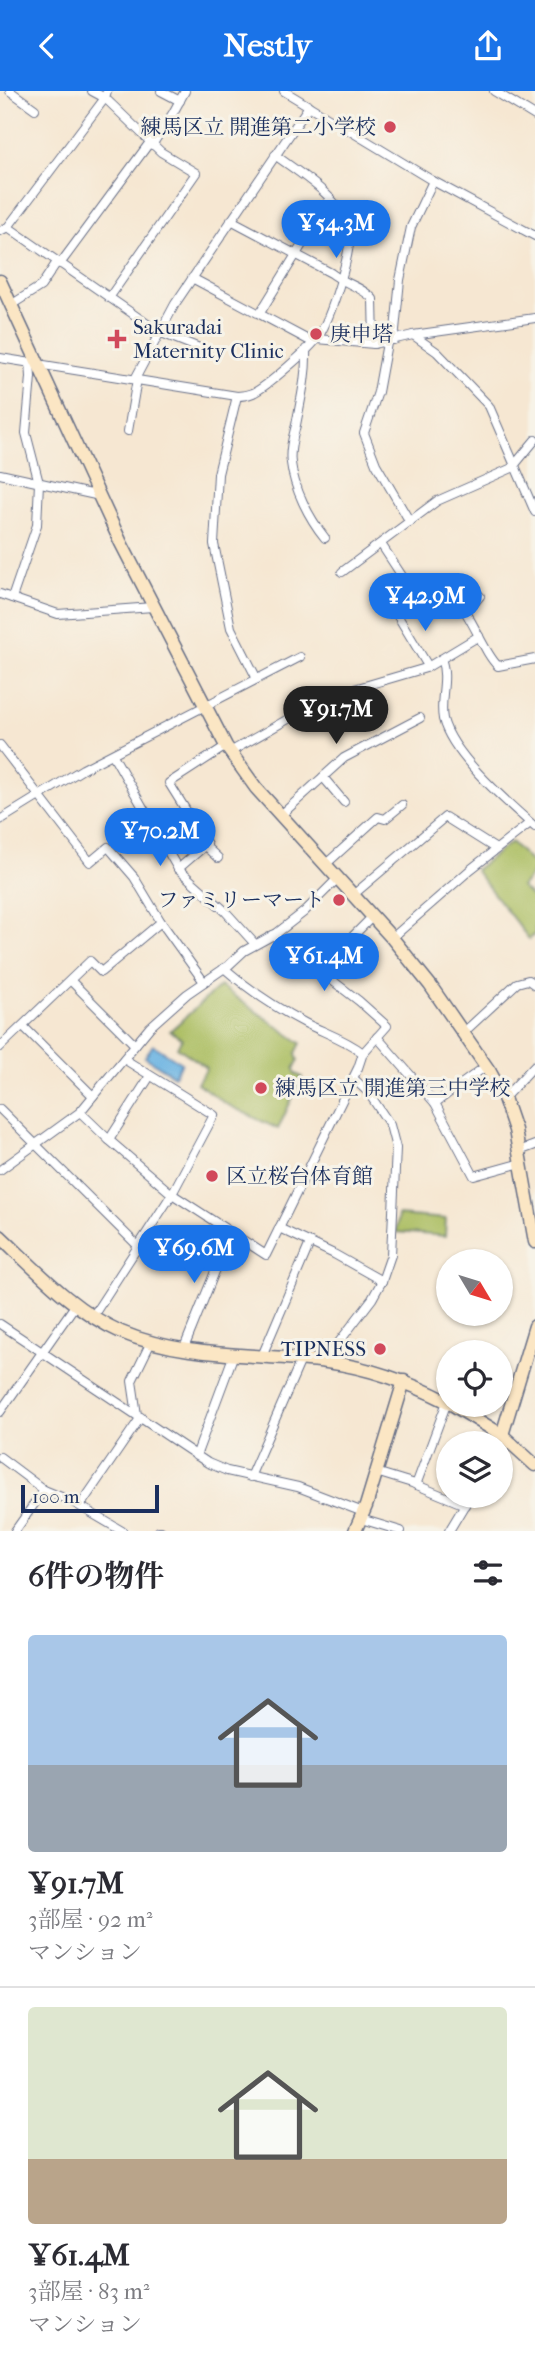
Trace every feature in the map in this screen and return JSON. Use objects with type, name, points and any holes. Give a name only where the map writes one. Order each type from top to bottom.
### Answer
[{"type":"street","points":[[10,91],[35,109]]},
{"type":"street","points":[[92,91],[106,95],[151,143],[196,173],[109,298]]},
{"type":"street","points":[[161,91],[180,101]]},
{"type":"street","points":[[11,305],[41,286],[151,143],[185,91]]},
{"type":"street","points":[[284,91],[433,181],[535,236]]},
{"type":"street","points":[[494,91],[535,116]]},
{"type":"street","points":[[106,95],[4,229],[59,263],[159,332],[207,351]]},
{"type":"street","points":[[128,431],[136,379],[159,332],[192,278],[309,106]]},
{"type":"street","points":[[275,155],[317,185],[330,199],[349,230],[349,250],[341,281],[312,343],[290,463],[303,502],[313,523],[325,538]]},
{"type":"street","points":[[410,522],[376,464],[364,433],[390,342],[411,227],[433,181]]},
{"type":"street","points":[[260,313],[330,199]]},
{"type":"street","points":[[231,220],[369,294],[373,299],[374,344]]},
{"type":"street","points":[[192,278],[312,343],[374,344],[413,335],[535,318]]},
{"type":"street","points":[[0,281],[34,363],[152,607],[228,749],[248,779],[392,938],[430,985],[486,1066],[503,1098],[515,1130],[535,1242]]},
{"type":"street","points":[[413,335],[437,352],[489,406],[535,512]]},
{"type":"street","points":[[0,358],[237,396],[257,391],[312,343]]},
{"type":"street","points":[[12,598],[37,526],[39,483],[26,433],[34,363]]},
{"type":"street","points":[[237,396],[218,474],[214,544],[231,628],[257,679]]},
{"type":"street","points":[[342,572],[437,502],[515,465],[535,440]]},
{"type":"street","points":[[0,474],[100,496]]},
{"type":"street","points":[[381,544],[409,592],[425,585],[443,588],[464,607],[498,666],[535,659]]},
{"type":"street","points":[[0,594],[58,614],[152,607]]},
{"type":"street","points":[[464,607],[475,602],[480,596]]},
{"type":"street","points":[[396,613],[428,666]]},
{"type":"street","points":[[178,869],[207,844],[169,783],[327,697],[428,666],[479,636]]},
{"type":"street","points":[[0,820],[83,769],[300,657]]},
{"type":"street","points":[[441,659],[446,672],[442,712],[449,734],[480,776],[531,824]]},
{"type":"street","points":[[281,815],[344,758],[419,718]]},
{"type":"street","points":[[0,745],[90,862],[108,847],[134,877],[161,922],[204,982]]},
{"type":"street","points":[[113,755],[178,869],[225,911],[255,944]]},
{"type":"street","points":[[323,777],[344,802]]},
{"type":"street","points":[[326,864],[378,817],[386,820],[402,805]]},
{"type":"street","points":[[392,938],[496,849],[531,824],[535,812]]},
{"type":"street","points":[[354,895],[445,817],[496,849]]},
{"type":"street","points":[[205,846],[218,858]]},
{"type":"street","points":[[0,1170],[80,1112],[150,1027],[187,994],[304,912],[338,878]]},
{"type":"street","points":[[319,970],[373,916]]},
{"type":"street","points":[[0,1047],[90,961],[101,972],[161,922]]},
{"type":"street","points":[[80,1112],[172,1194],[266,1255],[353,1079],[363,1053],[387,1026],[273,935]]},
{"type":"street","points":[[224,968],[245,986],[305,1023],[351,1043],[363,1053]]},
{"type":"street","points":[[463,1033],[517,983],[528,980],[535,985]]},
{"type":"street","points":[[71,981],[135,1045]]},
{"type":"street","points":[[23,1026],[93,1096]]},
{"type":"street","points":[[377,1037],[435,1103],[474,1176],[520,1157],[535,1145]]},
{"type":"street","points":[[93,1316],[172,1194],[214,1115],[124,1059]]},
{"type":"street","points":[[503,1098],[535,1065]]},
{"type":"street","points":[[435,1103],[486,1066]]},
{"type":"street","points":[[109,1140],[150,1076]]},
{"type":"street","points":[[326,1362],[372,1299],[391,1255],[396,1148],[390,1125],[368,1093],[353,1079]]},
{"type":"street","points":[[0,1109],[138,1246]]},
{"type":"street","points":[[279,1228],[382,1281]]},
{"type":"street","points":[[184,1348],[231,1232]]},
{"type":"street","points":[[0,1236],[76,1304],[118,1330],[151,1342],[184,1348],[326,1362],[366,1369],[404,1381],[436,1397]]},
{"type":"street","points":[[262,1356],[310,1243]]},
{"type":"street","points":[[0,1412],[76,1304]]},
{"type":"street","points":[[0,1324],[196,1456],[227,1471],[250,1478],[298,1487],[360,1521],[401,1531]]},
{"type":"street","points":[[505,1431],[535,1326]]},
{"type":"street","points":[[80,1506],[139,1416],[132,1381],[151,1342]]},
{"type":"street","points":[[196,1456],[234,1354]]},
{"type":"street","points":[[250,1478],[301,1360]]},
{"type":"street","points":[[360,1521],[404,1381]]},
{"type":"street","points":[[416,1485],[443,1417]]},
{"type":"street","points":[[470,1417],[491,1431]]},
{"type":"street","points":[[513,1447],[535,1465]]},
{"type":"street","points":[[0,1458],[44,1490],[80,1506],[122,1531]]},
{"type":"street","points":[[376,1472],[436,1491]]},
{"type":"street","points":[[15,1531],[44,1490]]},
{"type":"street","points":[[449,1531],[463,1508]]},
{"type":"green space","points":[[511,842],[535,866],[535,871],[521,887],[535,900],[535,934],[529,939],[475,870]]},
{"type":"green space","points":[[220,986],[301,1043],[296,1053],[298,1061],[294,1069],[296,1074],[302,1077],[278,1129],[226,1104],[197,1083],[207,1068],[177,1047],[182,1039],[170,1031]]},
{"type":"green space","points":[[398,1215],[446,1219],[445,1236],[396,1232]]},
{"type":"water","points":[[153,1045],[182,1063],[174,1076],[145,1057]]},
{"type":"place","name":"練馬区立 開進第二小学校","points":[[390,127]]},
{"type":"place","name":"庚申塔","points":[[316,334]]},
{"type":"place","name":"Sakuradai Maternity Clinic","points":[[117,339]]},
{"type":"place","name":"ファミリーマート","points":[[339,900]]},
{"type":"place","name":"練馬区立 開進第三中学校","points":[[261,1088]]},
{"type":"place","name":"区立桜台体育館","points":[[212,1176]]},
{"type":"place","name":"TIPNESS","points":[[380,1349]]}]
